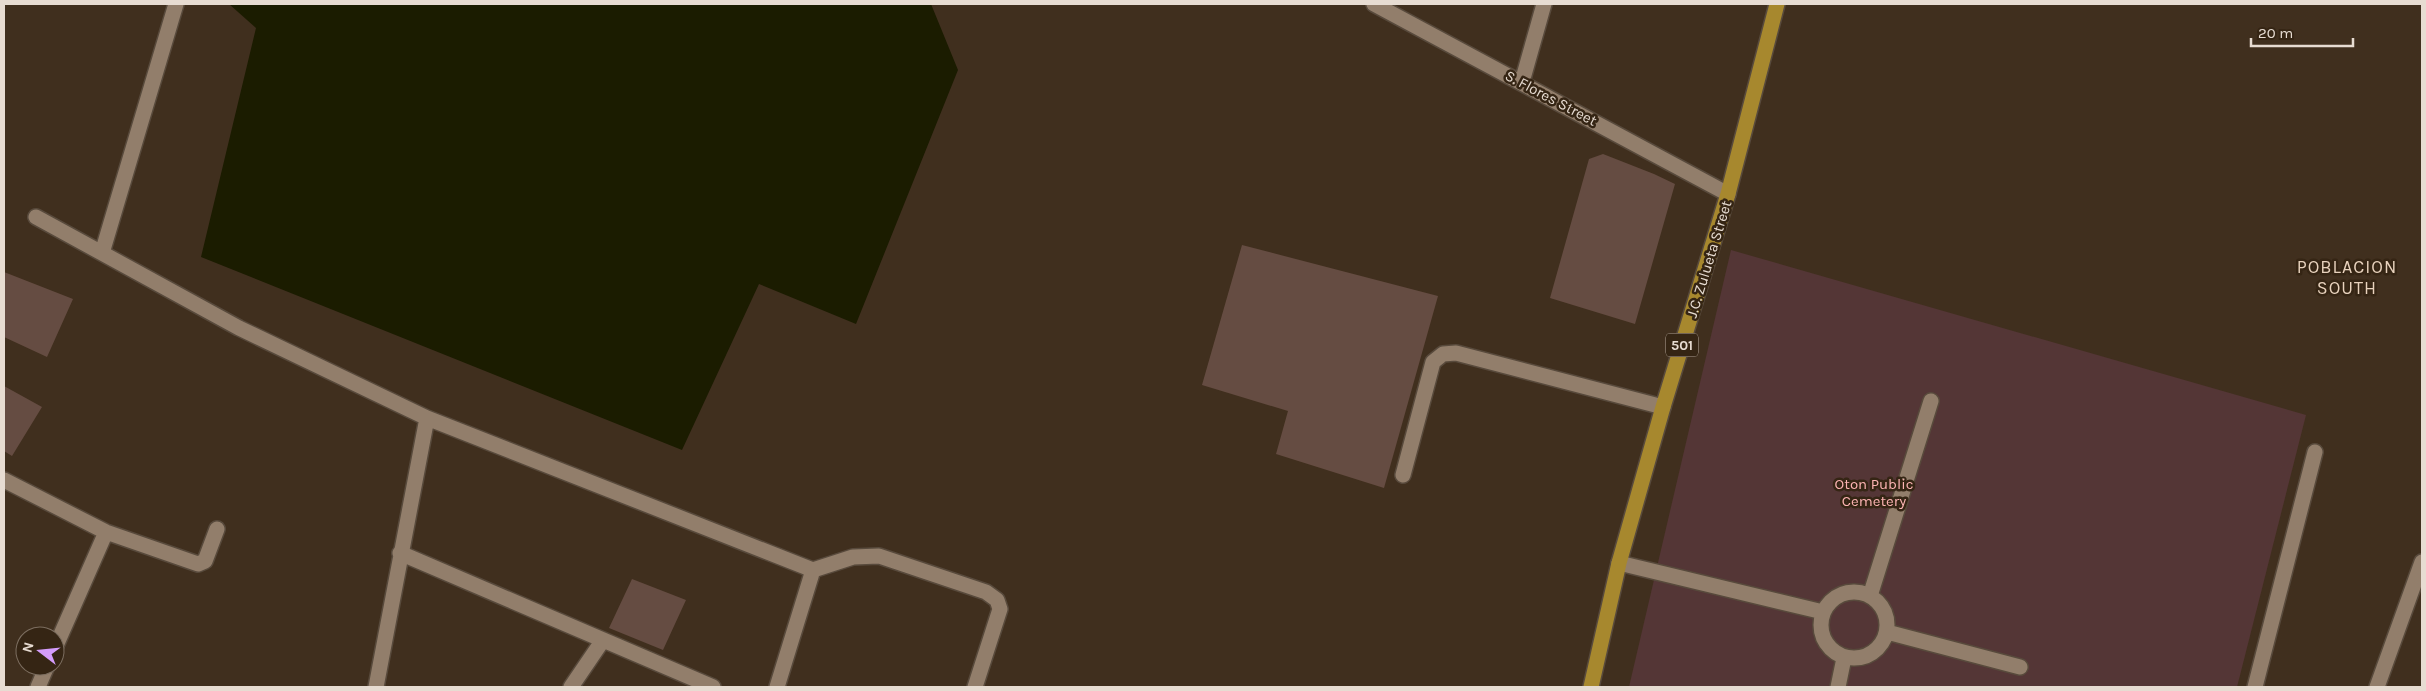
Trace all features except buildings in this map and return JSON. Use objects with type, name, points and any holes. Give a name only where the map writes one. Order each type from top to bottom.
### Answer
[{"type":"main road","name":"J.C. Zulueta Street","points":[[1591,687],[1619,563],[1663,407],[1728,194],[1777,4]]},
{"type":"street","points":[[102,253],[176,4]]},
{"type":"street","name":"S. Flores Street","points":[[1374,4],[1728,194]]},
{"type":"street","points":[[1522,82],[1544,4]]},
{"type":"street","points":[[36,217],[239,328],[427,418],[812,570],[853,557],[879,556],[986,592],[997,600],[1000,609],[975,687]]},
{"type":"street","points":[[1403,475],[1433,362],[1443,354],[1456,353],[1663,407]]},
{"type":"street","points":[[1870,596],[1931,401]]},
{"type":"street","points":[[376,687],[427,418]]},
{"type":"street","points":[[2255,687],[2315,452]]},
{"type":"street","points":[[4,480],[106,532],[198,564],[205,561],[217,529]]},
{"type":"street","points":[[65,626],[106,532]]},
{"type":"street","points":[[400,553],[712,687]]},
{"type":"street","points":[[2377,687],[2422,562]]},
{"type":"street","points":[[1619,563],[1823,612]]},
{"type":"street","points":[[777,687],[812,570]]},
{"type":"street","points":[[1857,592],[1870,596],[1881,605],[1887,618],[1887,632],[1881,645],[1871,654],[1858,659],[1844,658],[1832,650],[1824,639],[1820,626],[1823,612],[1832,601],[1843,593],[1857,592]]},
{"type":"street","points":[[1887,632],[2020,667]]},
{"type":"street","points":[[571,687],[603,640]]},
{"type":"street","points":[[1838,687],[1844,658]]},
{"type":"green space","name":"Oton Public Cemetery","points":[[1731,250],[2306,415],[2237,687],[1629,687]]},
{"type":"shaded area","points":[[229,4],[931,4],[958,70],[856,324],[759,284],[682,450],[201,257],[256,28]]},
{"type":"district","name":"POBLACION SOUTH","points":[[2347,277]]}]
